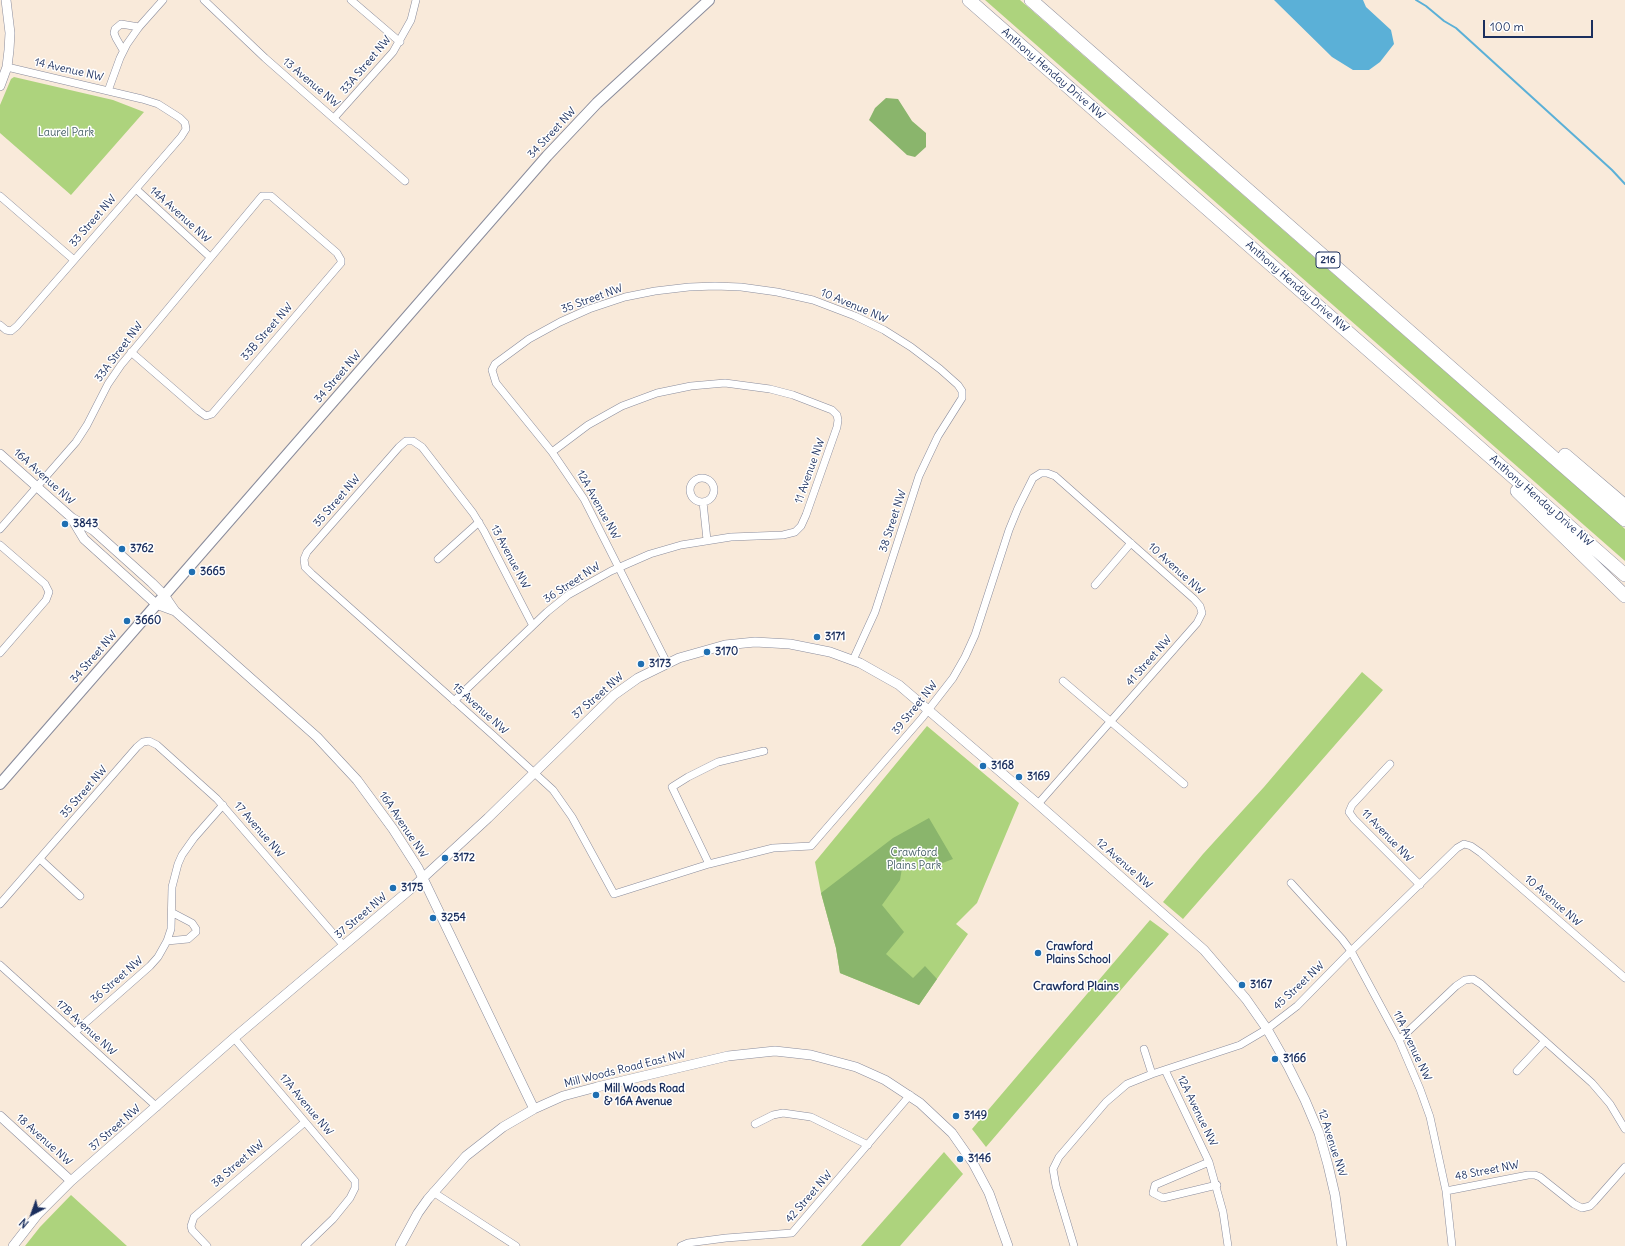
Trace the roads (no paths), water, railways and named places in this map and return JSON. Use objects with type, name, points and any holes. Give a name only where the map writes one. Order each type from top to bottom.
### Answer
[{"type":"highway","name":"Anthony Henday Drive NW","points":[[969,0],[1625,575]]},
{"type":"highway","name":"216","points":[[1031,0],[1625,520]]},
{"type":"highway","points":[[1366,348],[1625,596]]},
{"type":"highway","points":[[1477,390],[1507,407],[1625,506]]},
{"type":"main road","name":"34 Street NW","points":[[0,784],[544,160],[597,103],[709,0]]},
{"type":"street","points":[[0,86],[7,67],[10,33],[6,0]]},
{"type":"street","points":[[108,92],[123,50],[138,27],[163,0]]},
{"type":"street","name":"13 Avenue NW","points":[[204,0],[259,54],[405,181]]},
{"type":"street","points":[[351,0],[400,42]]},
{"type":"street","name":"33A Street NW","points":[[334,118],[394,52],[411,20],[416,0]]},
{"type":"street","points":[[123,50],[116,38],[115,29],[122,24],[138,27]]},
{"type":"street","name":"14 Avenue NW","points":[[7,67],[158,104],[172,111],[185,123]]},
{"type":"street","name":"33 Street NW","points":[[0,325],[6,330],[11,331],[17,326],[181,137],[186,128],[185,123]]},
{"type":"street","name":"14A Avenue NW","points":[[136,189],[210,257]]},
{"type":"street","points":[[0,196],[74,260]]},
{"type":"street","name":"33A Street NW","points":[[0,529],[76,442],[108,384],[131,352],[262,196],[271,196],[337,253],[341,260]]},
{"type":"street","name":"33B Street NW","points":[[131,352],[199,411],[206,416],[212,414],[341,263],[341,260]]},
{"type":"street","name":"35 Street NW","points":[[492,370],[495,364],[529,339],[560,322],[589,309],[625,297],[655,291],[715,286]]},
{"type":"street","name":"10 Avenue NW","points":[[715,286],[741,287],[777,292],[813,300],[856,316],[889,333],[922,355],[958,385],[962,393]]},
{"type":"street","name":"12A Avenue NW","points":[[492,370],[496,383],[552,452],[584,499],[667,663]]},
{"type":"street","name":"11 Avenue NW","points":[[552,452],[588,425],[622,406],[657,393],[691,386],[725,383],[770,389],[818,404],[832,410],[837,415],[837,427],[806,514],[801,526],[795,532]]},
{"type":"street","name":"38 Street NW","points":[[853,660],[875,612],[919,476],[938,436],[962,398],[962,393]]},
{"type":"street","name":"13 Avenue NW","points":[[409,440],[420,444],[458,492],[479,522],[532,624]]},
{"type":"street","name":"35 Street NW","points":[[304,563],[307,552],[398,447],[409,440]]},
{"type":"street","name":"16A Avenue NW","points":[[0,454],[72,518],[93,530],[164,595],[175,611],[300,721],[340,760],[380,811],[408,852],[423,878],[534,1109]]},
{"type":"street","name":"10 Avenue NW","points":[[1044,472],[1055,476],[1194,599],[1200,606],[1202,613]]},
{"type":"street","name":"39 Street NW","points":[[614,894],[709,864],[773,848],[811,846],[950,683],[967,653],[975,635],[1009,530],[1018,508],[1033,478],[1044,472]]},
{"type":"street","points":[[703,502],[707,540]]},
{"type":"street","name":"16A Avenue NW","points":[[72,518],[84,539],[156,604],[175,611]]},
{"type":"street","name":"13 Avenue NW","points":[[438,559],[479,522]]},
{"type":"street","name":"36 Street NW","points":[[454,701],[532,624],[568,595],[619,567],[666,549],[707,540],[731,537],[783,535],[795,532]]},
{"type":"street","name":"10 Avenue NW","points":[[1095,585],[1131,543]]},
{"type":"street","points":[[0,545],[45,584],[49,592],[46,600],[0,653]]},
{"type":"street","name":"15 Avenue NW","points":[[304,563],[312,574],[553,790],[566,808],[614,894]]},
{"type":"street","name":"41 Street NW","points":[[1038,804],[1197,623],[1202,613]]},
{"type":"street","name":"12 Avenue NW","points":[[744,643],[777,643],[804,646],[830,652],[853,660],[874,670],[900,686],[929,709],[1204,950],[1246,998],[1267,1029],[1292,1073],[1305,1100],[1319,1133],[1335,1195],[1342,1246]]},
{"type":"street","name":"37 Street NW","points":[[13,1246],[38,1214],[71,1181],[234,1038],[423,878],[614,695],[638,678],[667,663],[689,654],[744,643]]},
{"type":"street","points":[[1062,681],[1184,784]]},
{"type":"street","name":"35 Street NW","points":[[0,904],[137,747],[146,742]]},
{"type":"street","name":"17 Avenue NW","points":[[146,742],[156,746],[223,805],[344,946]]},
{"type":"street","points":[[709,864],[672,787],[718,762],[764,751]]},
{"type":"street","name":"11 Avenue NW","points":[[1390,764],[1352,805],[1349,812],[1354,819],[1420,885]]},
{"type":"street","name":"36 Street NW","points":[[75,1032],[150,966],[158,957],[172,929],[172,887],[178,864],[191,842],[223,805]]},
{"type":"street","name":"10 Avenue NW","points":[[1464,844],[1471,846],[1481,853],[1625,978]]},
{"type":"street","name":"45 Street NW","points":[[1074,1246],[1053,1174],[1054,1165],[1059,1157],[1114,1093],[1127,1084],[1152,1074],[1240,1045],[1267,1029],[1297,1006],[1457,848],[1464,844]]},
{"type":"street","points":[[40,859],[80,896]]},
{"type":"street","name":"11A Avenue NW","points":[[1290,883],[1342,939],[1351,951],[1399,1040],[1425,1102],[1446,1190],[1452,1246]]},
{"type":"street","points":[[167,941],[188,939],[196,932],[196,929],[192,923],[173,913]]},
{"type":"street","name":"17B Avenue NW","points":[[0,965],[157,1107]]},
{"type":"street","points":[[1399,1040],[1456,986],[1465,980],[1473,979],[1592,1083],[1610,1104],[1625,1129]]},
{"type":"street","name":"17A Avenue NW","points":[[234,1038],[275,1084],[355,1181],[355,1188],[350,1198],[333,1219],[305,1246]]},
{"type":"street","points":[[1517,1071],[1545,1041]]},
{"type":"street","points":[[1144,1050],[1152,1074]]},
{"type":"street","name":"Mill Woods Road East NW","points":[[400,1246],[418,1213],[433,1192],[453,1169],[478,1145],[503,1126],[534,1109],[563,1096],[597,1086],[728,1056],[763,1052],[803,1054],[839,1061],[872,1074],[910,1095],[947,1129],[973,1163],[989,1193],[1008,1246]]},
{"type":"street","name":"12A Avenue NW","points":[[1165,1070],[1209,1162],[1217,1185],[1228,1246]]},
{"type":"street","name":"42 Street NW","points":[[681,1246],[688,1243],[726,1238],[792,1233],[910,1095]]},
{"type":"street","points":[[755,1124],[773,1115],[783,1113],[811,1117],[868,1145]]},
{"type":"street","name":"18 Avenue NW","points":[[0,1116],[71,1181]]},
{"type":"street","name":"38 Street NW","points":[[207,1246],[196,1236],[191,1226],[197,1214],[305,1122]]},
{"type":"street","name":"12A Avenue NW","points":[[1209,1162],[1155,1185],[1153,1193],[1163,1198],[1217,1185]]},
{"type":"street","name":"48 Street NW","points":[[1446,1190],[1535,1175],[1540,1177],[1574,1204],[1582,1208],[1590,1206],[1625,1168]]},
{"type":"street","points":[[433,1192],[516,1246]]},
{"type":"water","points":[[1274,0],[1363,0],[1366,7],[1391,30],[1394,44],[1380,62],[1369,70],[1353,70],[1332,57]]},
{"type":"waterway","points":[[1416,0],[1456,28],[1612,170],[1625,184]]},
{"type":"place","name":"3843","points":[[65,524]]},
{"type":"place","name":"3762","points":[[122,549]]},
{"type":"place","name":"3665","points":[[192,572]]},
{"type":"place","name":"3660","points":[[127,621]]},
{"type":"place","name":"3171","points":[[817,637]]},
{"type":"place","name":"3170","points":[[707,652]]},
{"type":"place","name":"3173","points":[[641,664]]},
{"type":"place","name":"3168","points":[[983,766]]},
{"type":"place","name":"3169","points":[[1019,777]]},
{"type":"place","name":"3172","points":[[445,858]]},
{"type":"place","name":"3175","points":[[393,888]]},
{"type":"place","name":"3254","points":[[433,918]]},
{"type":"place","name":"Crawford Plains School","points":[[1038,953]]},
{"type":"place","name":"3167","points":[[1242,985]]},
{"type":"place","name":"3166","points":[[1275,1059]]},
{"type":"place","name":"Mill Woods Road & 16A Avenue","points":[[596,1095]]},
{"type":"place","name":"3149","points":[[956,1116]]},
{"type":"place","name":"3146","points":[[960,1159]]},
{"type":"district","name":"Crawford Plains","points":[[1076,987]]},
{"type":"park label","name":"Laurel Park","points":[[66,133]]},
{"type":"park label","name":"Crawford Plains Park","points":[[914,859]]}]
